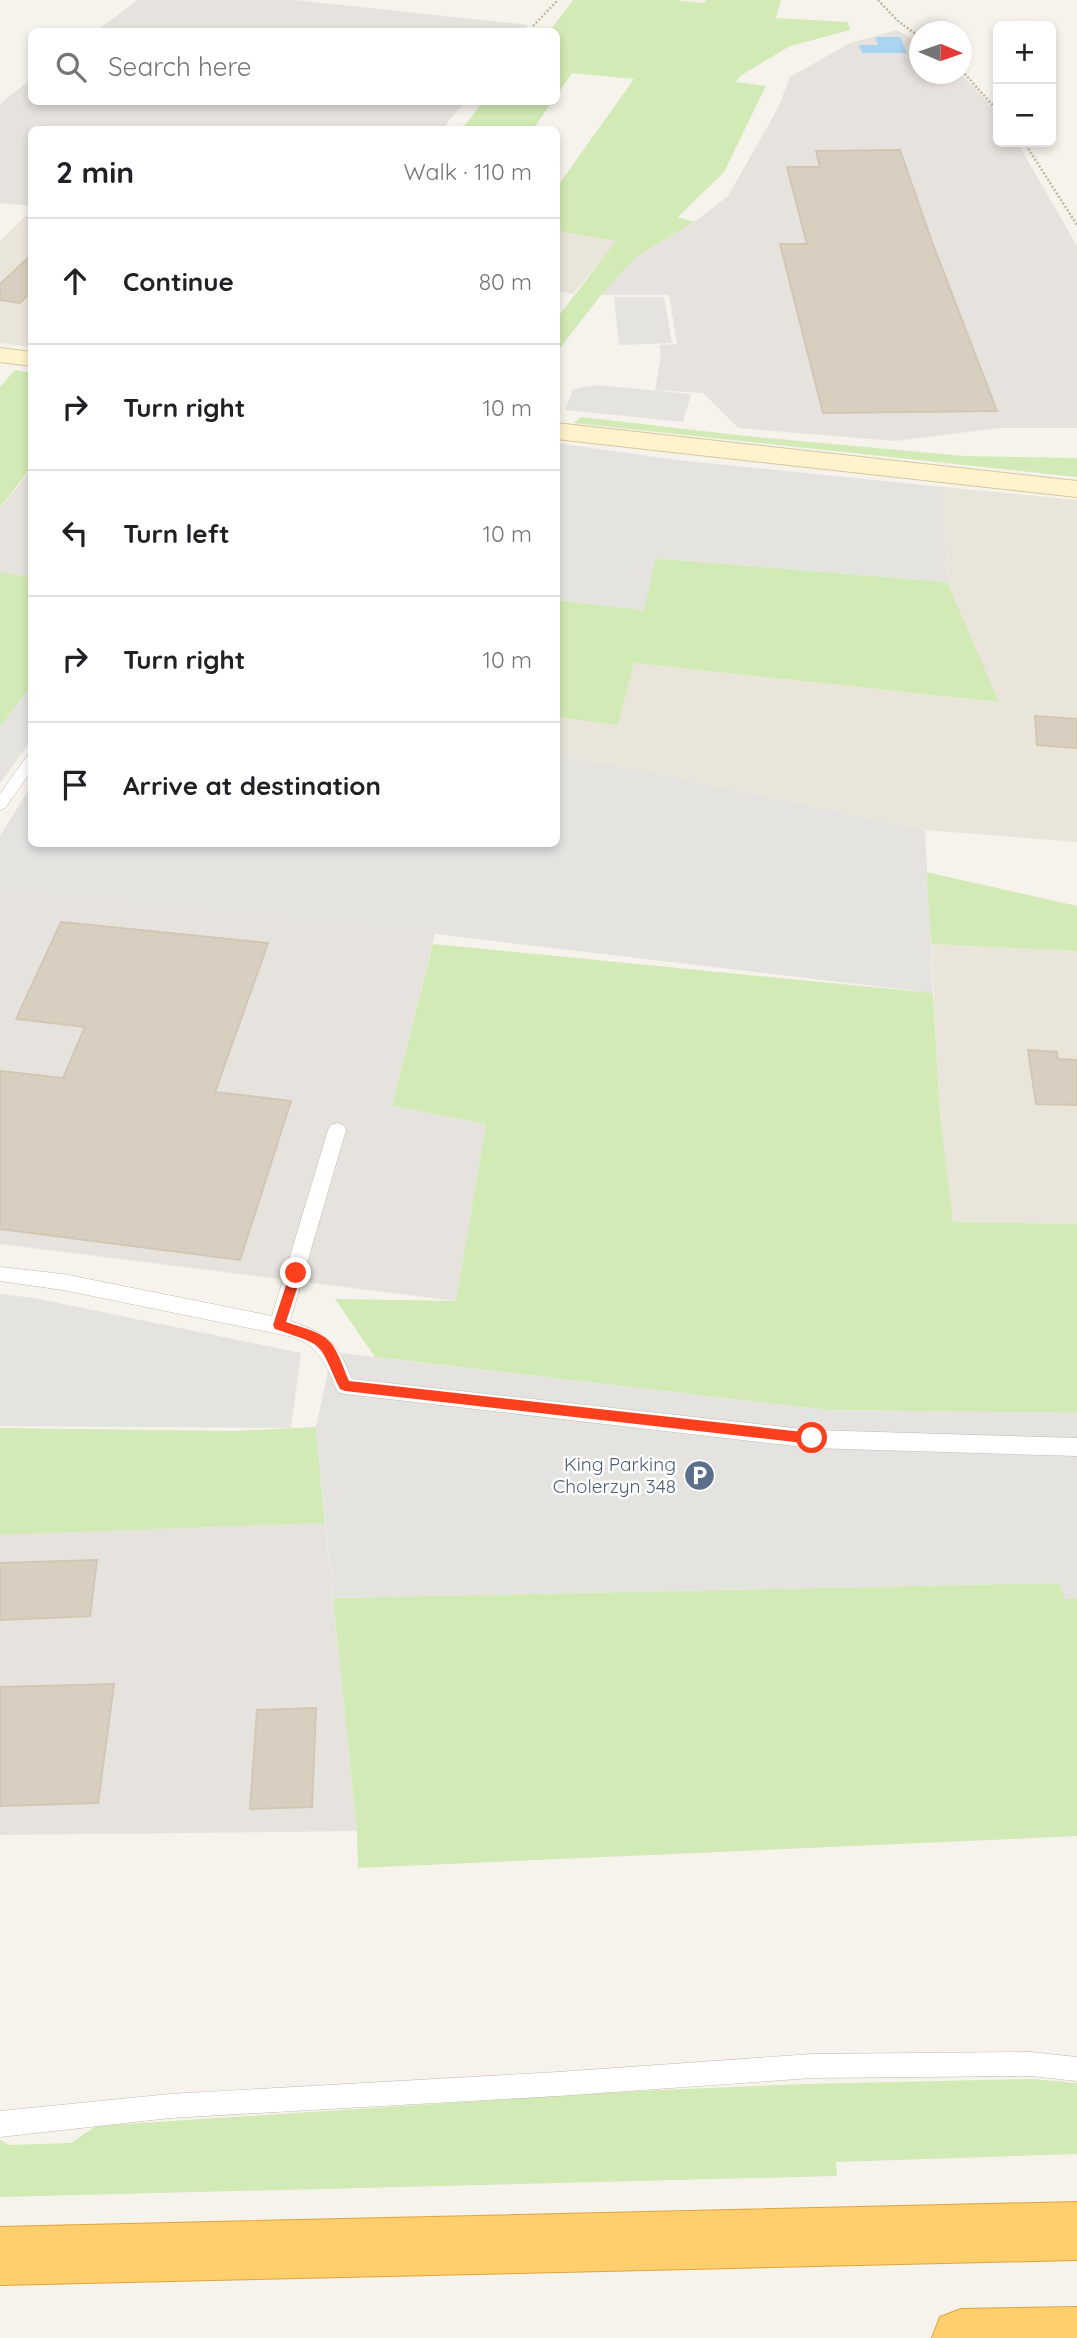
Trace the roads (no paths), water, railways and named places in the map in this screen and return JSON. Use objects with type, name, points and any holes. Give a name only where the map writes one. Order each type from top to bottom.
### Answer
[{"type":"highway","points":[[0,2256],[1077,2231]]},
{"type":"highway","points":[[961,2338],[1077,2336]]},
{"type":"main road","points":[[0,355],[28,358]]},
{"type":"main road","points":[[560,431],[1077,489]]},
{"type":"lane","points":[[0,806],[28,765]]},
{"type":"lane","points":[[279,1325],[337,1130]]},
{"type":"lane","points":[[0,1274],[63,1282],[279,1325],[320,1338],[332,1352],[345,1386],[812,1438],[1077,1447]]},
{"type":"lane","points":[[0,2124],[170,2106],[812,2066],[1030,2064],[1077,2069]]},
{"type":"water","points":[[875,37],[900,37],[907,53],[862,53],[859,45],[878,45]]},
{"type":"place","name":"King Parking Cholerzyn 348","points":[[699,1475]]}]
